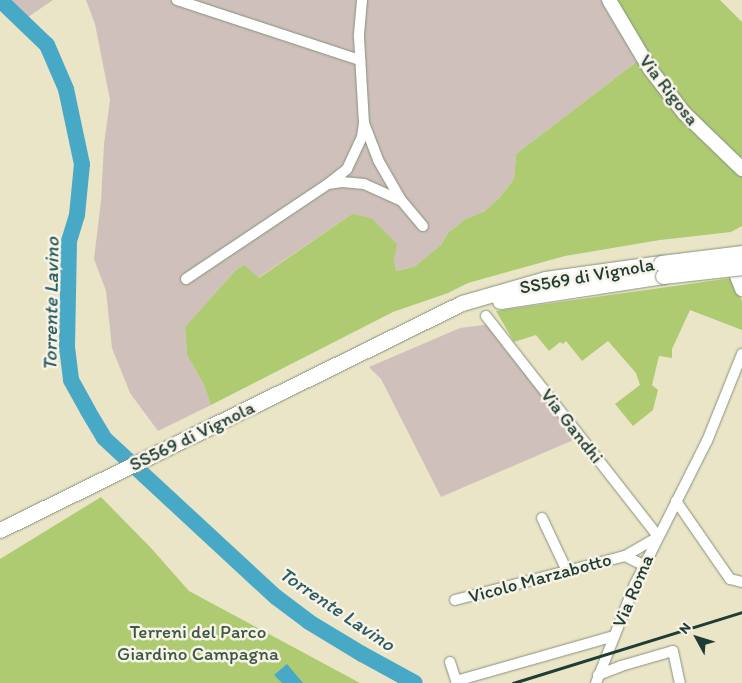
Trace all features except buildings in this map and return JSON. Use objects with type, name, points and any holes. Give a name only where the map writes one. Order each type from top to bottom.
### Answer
[{"type":"highway","name":"SS569 di Vignola","points":[[0,530],[384,342],[474,306],[742,253]]},
{"type":"highway","name":"SS569 di Vignola","points":[[662,269],[742,267]]},
{"type":"main road","name":"Via Rigosa","points":[[609,0],[650,69],[684,113],[742,170]]},
{"type":"main road","points":[[742,246],[737,267],[742,289]]},
{"type":"street","points":[[177,0],[360,60]]},
{"type":"street","points":[[186,279],[328,184],[347,169],[355,156],[362,137],[364,123],[360,60],[362,0]]},
{"type":"street","points":[[364,123],[378,160],[401,200],[423,226]]},
{"type":"street","points":[[328,184],[342,182],[364,184],[401,200]]},
{"type":"street","name":"Via Gandhi","points":[[486,316],[657,537]]},
{"type":"street","name":"Via Roma","points":[[597,679],[643,565],[707,442],[738,374],[742,354]]},
{"type":"street","points":[[676,501],[730,579],[742,582]]},
{"type":"street","points":[[542,518],[567,571]]},
{"type":"street","name":"Vicolo Marzabotto","points":[[455,600],[625,556],[657,537]]},
{"type":"street","name":"Vicolo Marzabotto","points":[[625,556],[643,565]]},
{"type":"street","points":[[450,662],[456,681],[614,636]]},
{"type":"street","points":[[597,679],[622,666],[674,651],[680,683]]},
{"type":"street","points":[[607,657],[611,662],[622,666]]},
{"type":"shaded area","points":[[11,0],[53,0],[28,17]]},
{"type":"shaded area","points":[[86,0],[607,0],[639,60],[516,154],[514,179],[500,197],[485,211],[464,220],[448,233],[441,245],[414,267],[396,271],[394,259],[352,214],[258,278],[244,266],[235,271],[185,327],[187,355],[204,385],[211,405],[158,431],[130,393],[112,348],[106,291],[94,259],[101,201],[104,144],[110,100],[95,24]]},
{"type":"shaded area","points":[[491,324],[585,435],[441,497],[381,379],[369,367],[460,328]]},
{"type":"green space","points":[[607,0],[720,0],[742,22],[742,156],[733,166],[742,176],[742,226],[731,232],[660,240],[565,256],[468,283],[448,293],[393,312],[211,405],[204,385],[187,355],[185,327],[235,271],[244,265],[259,278],[352,214],[371,218],[397,244],[394,259],[396,271],[414,267],[441,245],[448,233],[464,220],[485,211],[500,197],[514,179],[516,154],[639,60]]},
{"type":"green space","points":[[732,278],[742,301],[742,330],[690,310],[672,349],[672,358],[659,356],[652,385],[658,390],[653,410],[633,426],[615,404],[640,385],[636,373],[608,341],[582,361],[566,341],[563,344],[560,342],[549,351],[536,335],[514,342],[496,311]]},
{"type":"green space","name":"Terreni del Parco Giardino Campagna","points":[[101,497],[151,548],[189,591],[360,683],[0,683],[0,559]]},
{"type":"water","points":[[287,664],[303,683],[282,683],[274,675]]},
{"type":"waterway","name":"Torrente Lavino","points":[[0,0],[47,45],[66,89],[82,164],[77,215],[69,242],[67,347],[71,380],[104,438],[276,597],[309,622],[415,683]]},
{"type":"railway","points":[[513,683],[742,612]]}]
